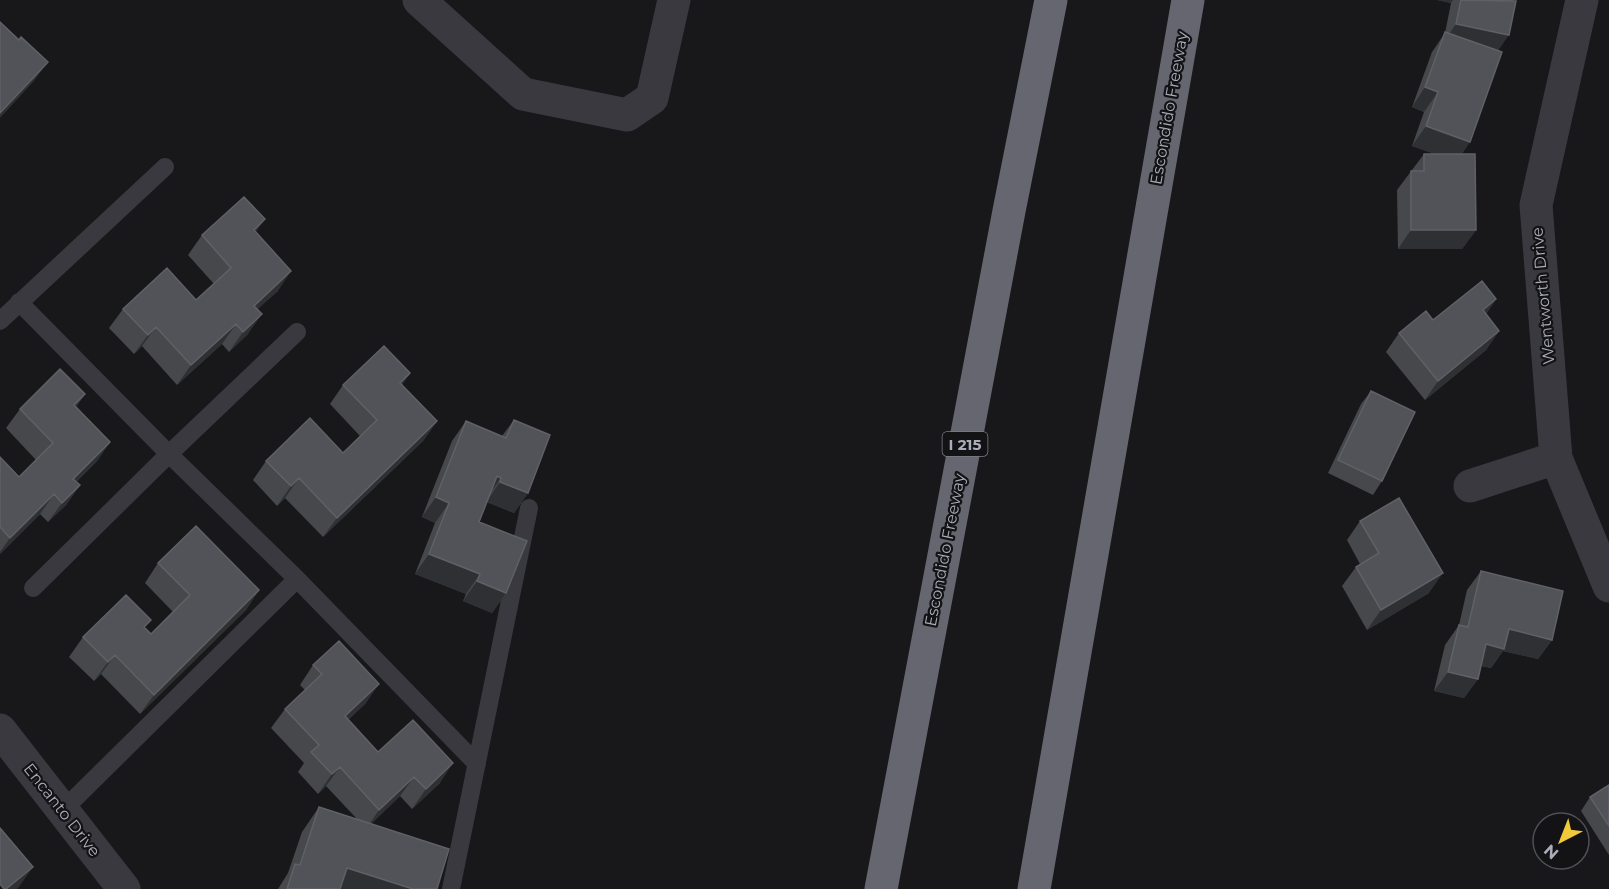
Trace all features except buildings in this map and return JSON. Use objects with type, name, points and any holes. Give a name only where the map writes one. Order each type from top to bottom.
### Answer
[{"type":"highway","name":"Escondido Freeway","points":[[880,889],[1051,0]]},
{"type":"highway","name":"Escondido Freeway","points":[[1034,889],[1188,0]]},
{"type":"street","points":[[419,0],[523,94],[627,115],[652,98],[674,0]]},
{"type":"street","name":"Wentworth Drive","points":[[1582,0],[1536,205],[1556,458],[1609,586]]},
{"type":"street","points":[[1470,486],[1556,458]]},
{"type":"street","name":"Encanto Drive","points":[[0,730],[124,889]]},
{"type":"lane","points":[[0,321],[165,167]]},
{"type":"lane","points":[[19,302],[297,579],[477,764]]},
{"type":"lane","points":[[33,588],[297,332]]},
{"type":"lane","points":[[451,889],[529,508]]},
{"type":"lane","points":[[62,812],[297,579]]}]
